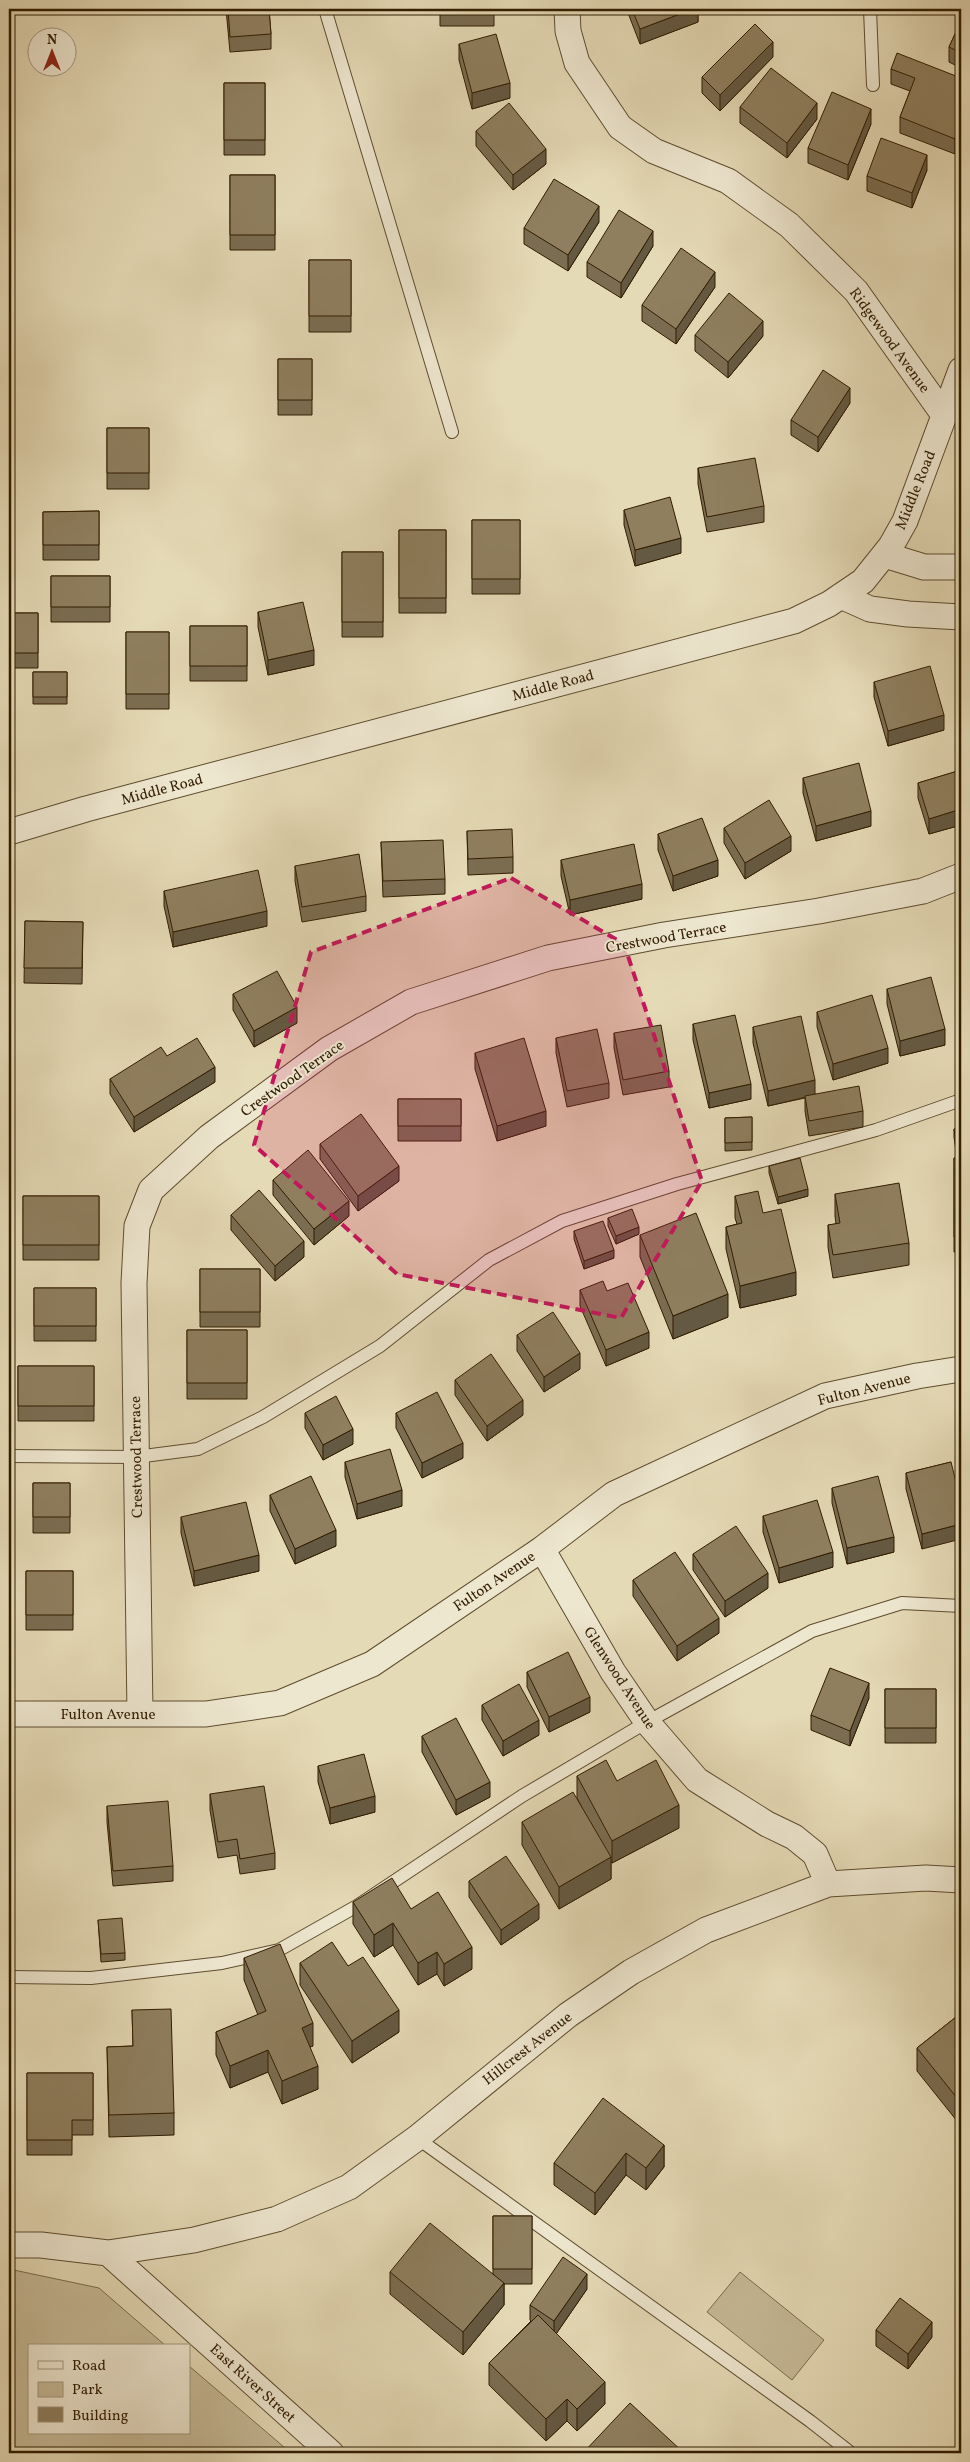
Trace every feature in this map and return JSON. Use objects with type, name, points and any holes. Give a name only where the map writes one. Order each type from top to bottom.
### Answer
[{"type":"street","name":"Ridgewood Avenue","points":[[567,9],[568,31],[578,63],[620,127],[654,151],[728,182],[789,224],[856,291],[944,415]]},
{"type":"street","name":"Middle Road","points":[[9,832],[86,809],[794,621],[841,596],[863,581],[885,555],[905,521],[961,370]]},
{"type":"street","points":[[885,555],[924,567],[961,567]]},
{"type":"street","points":[[841,596],[870,609],[908,614],[961,617]]},
{"type":"street","name":"Crestwood Terrace","points":[[140,1714],[134,1283],[137,1226],[151,1190],[208,1137],[329,1049],[411,1002],[548,958],[664,935],[819,911],[923,891],[961,876]]},
{"type":"street","name":"Fulton Avenue","points":[[9,1714],[206,1714],[280,1703],[372,1664],[542,1549],[614,1494],[825,1396],[917,1376],[961,1369]]},
{"type":"street","name":"Glenwood Avenue","points":[[542,1549],[613,1672],[647,1722],[697,1780],[767,1824],[794,1837],[815,1854],[828,1884]]},
{"type":"street","name":"Hillcrest Avenue","points":[[9,2244],[108,2253],[194,2240],[278,2220],[349,2187],[417,2138],[568,2014],[631,1972],[706,1930],[828,1884],[926,1878],[961,1880]]},
{"type":"street","name":"East River Street","points":[[108,2253],[331,2453]]},
{"type":"lane","points":[[325,9],[452,432]]},
{"type":"lane","points":[[870,9],[873,85]]},
{"type":"lane","points":[[9,1456],[136,1457],[198,1449],[263,1417],[380,1346],[489,1260],[562,1222],[677,1184],[876,1130],[961,1100]]},
{"type":"lane","points":[[9,1978],[92,1978],[222,1963],[279,1950],[357,1906],[522,1796],[647,1722],[812,1631],[902,1603],[961,1606]]},
{"type":"lane","points":[[417,2138],[810,2421],[851,2453]]},
{"type":"highlighted area","points":[[511,878],[624,944],[702,1181],[621,1318],[397,1274],[254,1145],[311,952]]},
{"type":"green space","points":[[9,2269],[99,2288],[164,2344],[28,2344],[28,2434],[190,2434],[190,2367],[291,2453],[9,2453]]},
{"type":"green space","points":[[740,2272],[824,2340],[792,2380],[707,2312]]},
{"type":"building","points":[[228,9],[269,9],[271,34],[230,37]]},
{"type":"building","points":[[440,9],[494,9],[494,11],[440,11]]},
{"type":"building","points":[[632,9],[693,9],[640,29]]},
{"type":"building","points":[[961,21],[961,53],[949,47]]},
{"type":"building","points":[[755,24],[773,42],[720,95],[702,77]]},
{"type":"building","points":[[496,34],[510,83],[472,93],[459,44]]},
{"type":"building","points":[[897,53],[961,78],[961,124],[955,139],[900,117],[915,78],[891,69]]},
{"type":"building","points":[[771,68],[817,103],[787,143],[740,107]]},
{"type":"building","points":[[224,83],[265,83],[265,140],[224,140]]},
{"type":"building","points":[[832,92],[871,109],[848,165],[808,148]]},
{"type":"building","points":[[509,103],[546,149],[513,175],[476,131]]},
{"type":"building","points":[[881,138],[927,155],[912,193],[867,176]]},
{"type":"building","points":[[230,175],[275,175],[275,235],[230,235]]},
{"type":"building","points":[[554,179],[599,206],[568,255],[524,228]]},
{"type":"building","points":[[619,210],[653,231],[621,283],[587,262]]},
{"type":"building","points":[[681,248],[715,272],[676,329],[642,305]]},
{"type":"building","points":[[309,260],[351,260],[351,316],[309,316]]},
{"type":"building","points":[[729,293],[763,321],[728,362],[695,335]]},
{"type":"building","points":[[278,359],[312,359],[312,400],[278,400]]},
{"type":"building","points":[[823,370],[850,388],[818,437],[791,420]]},
{"type":"building","points":[[107,428],[149,428],[149,473],[107,473]]},
{"type":"building","points":[[755,458],[764,506],[707,517],[698,468]]},
{"type":"building","points":[[670,497],[681,538],[635,550],[624,510]]},
{"type":"building","points":[[99,511],[99,545],[43,545],[43,512]]},
{"type":"building","points":[[472,520],[520,520],[520,579],[472,579]]},
{"type":"building","points":[[399,530],[446,530],[446,598],[399,598]]},
{"type":"building","points":[[342,552],[383,552],[383,622],[342,622]]},
{"type":"building","points":[[51,576],[110,576],[110,607],[51,607]]},
{"type":"building","points":[[303,602],[314,650],[268,660],[258,612]]},
{"type":"building","points":[[9,613],[38,613],[38,653],[9,653]]},
{"type":"building","points":[[190,626],[247,626],[247,666],[190,666]]},
{"type":"building","points":[[126,632],[169,632],[169,694],[126,694]]},
{"type":"building","points":[[930,666],[944,715],[888,731],[874,682]]},
{"type":"building","points":[[33,672],[67,672],[67,697],[33,697]]},
{"type":"building","points":[[859,763],[871,811],[816,826],[803,778]]},
{"type":"building","points":[[961,770],[961,809],[929,819],[918,783]]},
{"type":"building","points":[[769,800],[791,836],[745,863],[724,828]]},
{"type":"building","points":[[702,818],[718,860],[673,876],[658,834]]},
{"type":"building","points":[[512,829],[513,857],[468,859],[467,831]]},
{"type":"building","points":[[443,840],[445,879],[383,881],[381,842]]},
{"type":"building","points":[[634,844],[642,884],[570,900],[561,860]]},
{"type":"building","points":[[359,854],[366,896],[302,907],[295,866]]},
{"type":"building","points":[[258,870],[267,911],[173,932],[164,891]]},
{"type":"building","points":[[25,921],[83,922],[82,968],[24,968]]},
{"type":"building","points":[[277,971],[297,1007],[254,1031],[233,994]]},
{"type":"building","points":[[931,977],[945,1029],[900,1041],[887,989]]},
{"type":"building","points":[[872,995],[888,1048],[833,1064],[817,1012]]},
{"type":"building","points":[[735,1015],[751,1084],[709,1093],[693,1024]]},
{"type":"building","points":[[801,1016],[815,1080],[768,1091],[753,1027]]},
{"type":"building","points":[[661,1025],[669,1071],[623,1080],[614,1033]]},
{"type":"building","points":[[597,1029],[609,1083],[567,1091],[556,1038]]},
{"type":"building","points":[[197,1038],[215,1067],[134,1117],[110,1079],[161,1047],[167,1056]]},
{"type":"building","points":[[524,1038],[546,1111],[497,1126],[475,1053]]},
{"type":"building","points":[[859,1086],[863,1111],[809,1121],[805,1096]]},
{"type":"building","points":[[398,1099],[461,1099],[461,1126],[398,1126]]},
{"type":"building","points":[[361,1114],[399,1166],[358,1196],[320,1144]]},
{"type":"building","points":[[752,1117],[752,1142],[725,1143],[725,1118]]},
{"type":"building","points":[[961,1128],[961,1152],[958,1153],[954,1129]]},
{"type":"building","points":[[308,1150],[349,1201],[314,1229],[273,1180]]},
{"type":"building","points":[[800,1158],[808,1189],[778,1197],[769,1166]]},
{"type":"building","points":[[954,1158],[961,1158],[961,1237],[954,1237]]},
{"type":"building","points":[[899,1183],[909,1243],[833,1255],[828,1225],[840,1223],[835,1194]]},
{"type":"building","points":[[259,1190],[304,1241],[275,1266],[231,1215]]},
{"type":"building","points":[[758,1191],[763,1213],[781,1209],[796,1272],[740,1286],[726,1227],[742,1223],[735,1196]]},
{"type":"building","points":[[23,1196],[99,1196],[99,1245],[23,1245]]},
{"type":"building","points":[[632,1209],[639,1227],[616,1236],[608,1218]]},
{"type":"building","points":[[696,1213],[728,1294],[673,1316],[640,1235]]},
{"type":"building","points":[[603,1221],[614,1250],[584,1261],[574,1231]]},
{"type":"building","points":[[200,1269],[260,1269],[260,1312],[200,1312]]},
{"type":"building","points":[[603,1281],[607,1291],[628,1283],[649,1332],[606,1350],[580,1290]]},
{"type":"building","points":[[34,1288],[96,1288],[96,1326],[34,1326]]},
{"type":"building","points":[[553,1312],[580,1353],[544,1377],[517,1335]]},
{"type":"building","points":[[187,1330],[247,1330],[247,1383],[187,1383]]},
{"type":"building","points":[[491,1354],[523,1400],[487,1426],[455,1380]]},
{"type":"building","points":[[18,1366],[94,1366],[94,1406],[18,1406]]},
{"type":"building","points":[[437,1392],[463,1443],[422,1463],[396,1413]]},
{"type":"building","points":[[336,1396],[353,1429],[323,1445],[305,1413]]},
{"type":"building","points":[[390,1449],[402,1490],[357,1504],[345,1462]]},
{"type":"building","points":[[951,1462],[961,1502],[961,1524],[922,1534],[906,1473]]},
{"type":"building","points":[[311,1476],[336,1530],[295,1549],[270,1495]]},
{"type":"building","points":[[878,1476],[894,1537],[847,1548],[832,1488]]},
{"type":"building","points":[[33,1483],[70,1483],[70,1517],[33,1517]]},
{"type":"building","points":[[817,1500],[833,1552],[779,1568],[763,1516]]},
{"type":"building","points":[[246,1502],[259,1555],[194,1571],[181,1517]]},
{"type":"building","points":[[736,1526],[768,1573],[725,1601],[693,1554]]},
{"type":"building","points":[[675,1552],[719,1618],[677,1646],[633,1580]]},
{"type":"building","points":[[26,1571],[73,1571],[73,1615],[26,1615]]},
{"type":"building","points":[[568,1652],[590,1697],[549,1717],[527,1672]]},
{"type":"building","points":[[830,1668],[869,1683],[850,1731],[811,1715]]},
{"type":"building","points":[[519,1684],[539,1720],[503,1741],[482,1705]]},
{"type":"building","points":[[885,1689],[936,1689],[936,1728],[885,1728]]},
{"type":"building","points":[[456,1718],[490,1782],[456,1800],[422,1736]]},
{"type":"building","points":[[364,1754],[375,1796],[330,1808],[318,1766]]},
{"type":"building","points":[[606,1760],[617,1781],[656,1760],[679,1805],[612,1841],[577,1776]]},
{"type":"building","points":[[264,1786],[275,1853],[240,1859],[237,1839],[218,1842],[210,1794]]},
{"type":"building","points":[[573,1792],[611,1857],[559,1887],[522,1822]]},
{"type":"building","points":[[168,1801],[173,1866],[113,1871],[107,1806]]},
{"type":"building","points":[[506,1856],[539,1904],[501,1930],[469,1881]]},
{"type":"building","points":[[392,1878],[411,1909],[438,1892],[472,1947],[444,1964],[437,1952],[418,1963],[393,1923],[374,1935],[353,1902]]},
{"type":"building","points":[[122,1918],[125,1953],[101,1954],[98,1920]]},
{"type":"building","points":[[332,1942],[348,1966],[363,1957],[399,2010],[352,2041],[300,1963]]},
{"type":"building","points":[[280,1944],[313,2023],[302,2028],[318,2066],[282,2081],[268,2050],[230,2066],[216,2032],[266,2011],[244,1958]]},
{"type":"building","points":[[171,2009],[174,2113],[109,2115],[107,2047],[133,2046],[132,2010]]},
{"type":"building","points":[[961,2013],[961,2103],[917,2048]]},
{"type":"building","points":[[27,2073],[93,2073],[93,2120],[72,2120],[72,2140],[27,2140]]},
{"type":"building","points":[[603,2098],[664,2145],[646,2168],[626,2153],[595,2193],[554,2163]]},
{"type":"building","points":[[493,2216],[532,2216],[532,2269],[493,2269]]},
{"type":"building","points":[[430,2223],[504,2283],[463,2332],[390,2272]]},
{"type":"building","points":[[563,2257],[587,2274],[554,2321],[530,2305]]},
{"type":"building","points":[[900,2298],[932,2322],[908,2354],[876,2330]]},
{"type":"building","points":[[538,2315],[605,2382],[577,2409],[567,2399],[546,2419],[489,2363]]},
{"type":"building","points":[[630,2403],[684,2453],[583,2453]]}]
